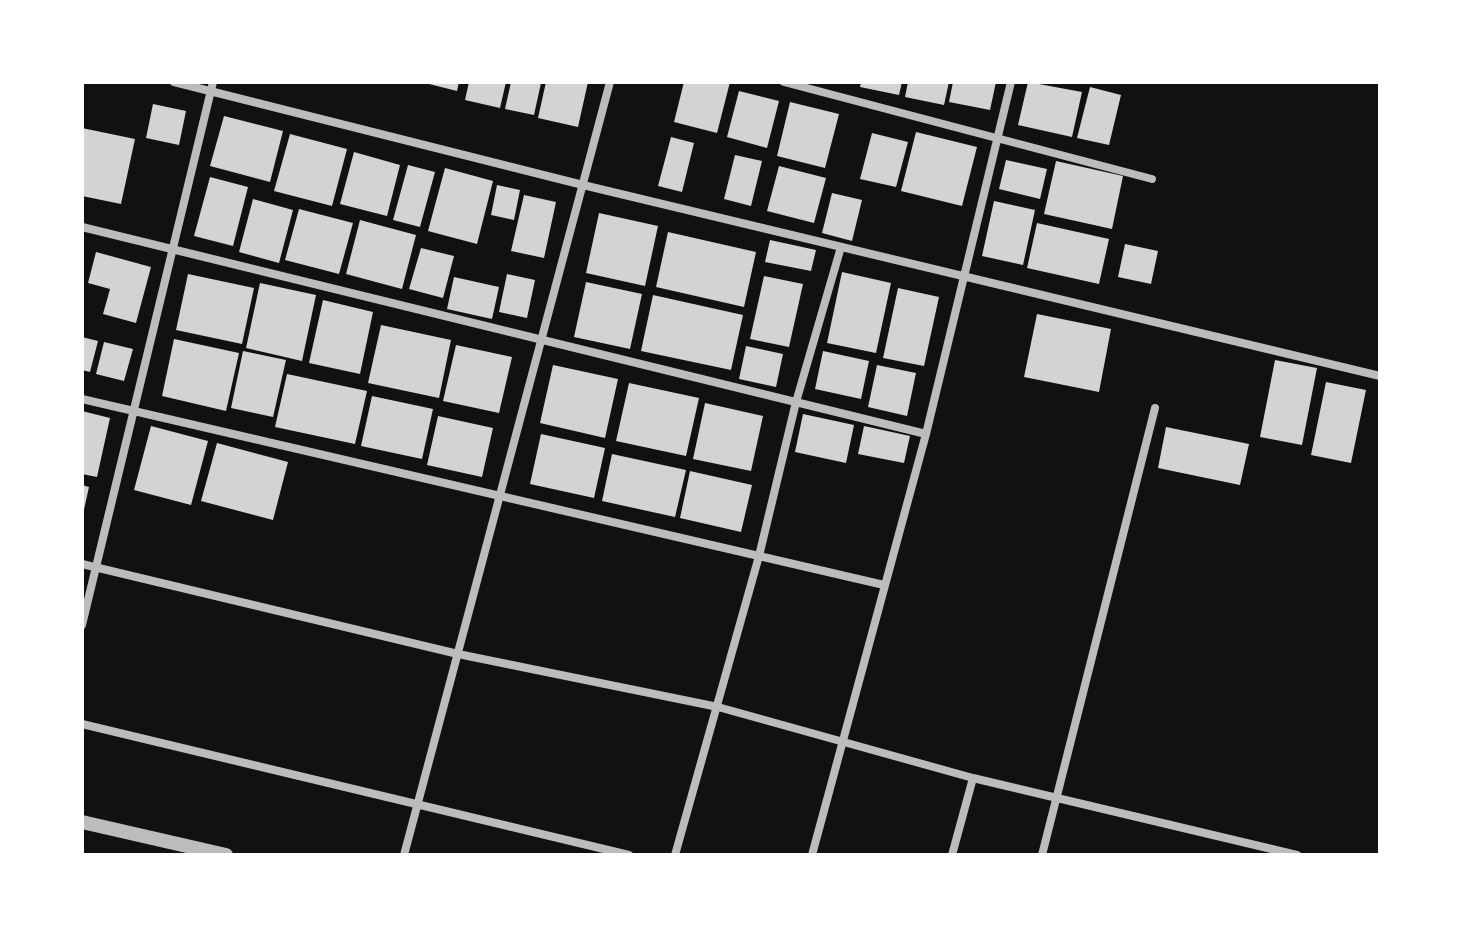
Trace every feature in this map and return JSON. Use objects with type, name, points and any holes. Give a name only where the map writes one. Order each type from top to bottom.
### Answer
[{"type":"street","points":[[174,82],[212,86],[583,185],[1380,376]]},
{"type":"street","points":[[404,855],[610,82]]},
{"type":"street","points":[[784,82],[1152,179]]},
{"type":"street","points":[[812,855],[926,434],[1011,82]]},
{"type":"street","points":[[82,625],[212,86]]},
{"type":"street","points":[[82,227],[926,434]]},
{"type":"street","points":[[675,855],[759,556],[796,402],[841,247]]},
{"type":"street","points":[[82,399],[884,585]]},
{"type":"street","points":[[1042,855],[1155,408]]},
{"type":"street","points":[[82,564],[458,654],[718,707],[973,778],[1297,855]]},
{"type":"street","points":[[82,724],[629,855]]},
{"type":"street","points":[[952,855],[973,778]]},
{"type":"street","points":[[82,822],[226,855]]},
{"type":"building","points":[[421,82],[459,82],[457,91]]},
{"type":"building","points":[[469,82],[506,82],[500,108],[465,100]]},
{"type":"building","points":[[511,82],[541,83],[534,115],[505,109]]},
{"type":"building","points":[[546,82],[588,82],[578,127],[538,118]]},
{"type":"building","points":[[684,82],[730,82],[717,133],[674,122]]},
{"type":"building","points":[[861,82],[902,82],[899,95],[860,87]]},
{"type":"building","points":[[908,82],[949,82],[944,105],[905,97]]},
{"type":"building","points":[[953,82],[996,82],[990,110],[949,102]]},
{"type":"building","points":[[1028,82],[1082,92],[1072,137],[1018,125]]},
{"type":"building","points":[[1090,87],[1121,95],[1109,145],[1077,138]]},
{"type":"building","points":[[739,91],[779,101],[767,148],[727,137]]},
{"type":"building","points":[[790,102],[839,114],[825,168],[777,156]]},
{"type":"building","points":[[153,104],[186,111],[179,145],[146,138]]},
{"type":"building","points":[[224,116],[283,131],[270,182],[210,166]]},
{"type":"building","points":[[82,128],[135,139],[121,204],[82,196]]},
{"type":"building","points":[[916,132],[977,147],[962,206],[901,191]]},
{"type":"building","points":[[872,133],[908,142],[896,187],[860,179]]},
{"type":"building","points":[[290,134],[347,149],[332,206],[274,191]]},
{"type":"building","points":[[671,137],[694,143],[682,192],[658,186]]},
{"type":"building","points":[[354,152],[400,165],[387,216],[340,204]]},
{"type":"building","points":[[735,155],[762,161],[751,206],[724,199]]},
{"type":"building","points":[[1006,160],[1047,169],[1040,199],[999,189]]},
{"type":"building","points":[[1056,161],[1123,176],[1112,229],[1044,214]]},
{"type":"building","points":[[408,165],[435,172],[420,227],[393,220]]},
{"type":"building","points":[[779,166],[826,178],[814,223],[767,211]]},
{"type":"building","points":[[445,168],[493,181],[477,244],[428,231]]},
{"type":"building","points":[[210,177],[248,187],[233,246],[194,236]]},
{"type":"building","points":[[497,185],[520,190],[514,220],[491,215]]},
{"type":"building","points":[[832,193],[862,200],[852,241],[822,233]]},
{"type":"building","points":[[524,195],[556,202],[544,258],[511,251]]},
{"type":"building","points":[[253,199],[293,210],[279,263],[239,252]]},
{"type":"building","points":[[994,201],[1035,210],[1023,265],[982,256]]},
{"type":"building","points":[[299,209],[353,223],[339,274],[285,260]]},
{"type":"building","points":[[599,213],[658,226],[645,286],[586,273]]},
{"type":"building","points":[[360,220],[416,235],[402,289],[346,274]]},
{"type":"building","points":[[1037,223],[1109,239],[1099,284],[1027,268]]},
{"type":"building","points":[[668,232],[756,252],[744,307],[656,287]]},
{"type":"building","points":[[770,240],[816,250],[811,271],[765,262]]},
{"type":"building","points":[[1125,244],[1158,251],[1151,284],[1118,277]]},
{"type":"building","points":[[421,248],[454,256],[443,298],[409,289]]},
{"type":"building","points":[[96,252],[151,267],[136,323],[103,314],[110,289],[88,283]]},
{"type":"building","points":[[842,272],[891,283],[876,353],[827,343]]},
{"type":"building","points":[[188,274],[254,288],[242,344],[176,330]]},
{"type":"building","points":[[507,274],[535,280],[527,318],[499,312]]},
{"type":"building","points":[[764,276],[803,284],[789,347],[750,339]]},
{"type":"building","points":[[454,277],[499,287],[492,319],[447,309]]},
{"type":"building","points":[[586,282],[642,294],[630,349],[574,337]]},
{"type":"building","points":[[260,283],[316,295],[302,361],[246,348]]},
{"type":"building","points":[[898,288],[939,297],[924,366],[883,358]]},
{"type":"building","points":[[653,295],[743,315],[731,370],[641,351]]},
{"type":"building","points":[[323,300],[373,312],[360,374],[309,363]]},
{"type":"building","points":[[1037,314],[1111,329],[1099,392],[1024,377]]},
{"type":"building","points":[[381,325],[451,340],[439,398],[368,383]]},
{"type":"building","points":[[82,337],[98,341],[90,372],[82,370]]},
{"type":"building","points":[[174,339],[239,353],[226,411],[162,396]]},
{"type":"building","points":[[104,342],[133,349],[124,381],[96,374]]},
{"type":"building","points":[[456,345],[512,357],[499,413],[443,401]]},
{"type":"building","points":[[746,346],[783,354],[776,387],[739,379]]},
{"type":"building","points":[[243,351],[286,360],[273,417],[231,408]]},
{"type":"building","points":[[823,351],[869,361],[861,399],[815,389]]},
{"type":"building","points":[[1275,360],[1317,368],[1302,445],[1260,437]]},
{"type":"building","points":[[553,365],[618,379],[605,438],[540,423]]},
{"type":"building","points":[[877,365],[916,373],[907,416],[868,407]]},
{"type":"building","points":[[287,374],[367,391],[355,444],[275,427]]},
{"type":"building","points":[[1326,382],[1366,390],[1351,463],[1311,455]]},
{"type":"building","points":[[629,383],[699,398],[686,456],[616,441]]},
{"type":"building","points":[[372,396],[433,409],[422,459],[361,446]]},
{"type":"building","points":[[705,403],[763,416],[751,471],[693,459]]},
{"type":"building","points":[[82,411],[110,418],[97,477],[82,474]]},
{"type":"building","points":[[803,414],[854,425],[846,463],[795,452]]},
{"type":"building","points":[[438,416],[493,428],[482,477],[427,465]]},
{"type":"building","points":[[151,426],[208,441],[191,505],[134,490]]},
{"type":"building","points":[[864,426],[910,436],[904,463],[858,454]]},
{"type":"building","points":[[1166,427],[1249,444],[1240,485],[1158,468]]},
{"type":"building","points":[[541,434],[605,448],[594,498],[530,484]]},
{"type":"building","points":[[217,443],[288,462],[273,520],[201,501]]},
{"type":"building","points":[[612,454],[686,470],[675,517],[602,501]]},
{"type":"building","points":[[690,471],[752,485],[741,532],[680,518]]},
{"type":"building","points":[[82,485],[89,487],[83,514],[82,514]]}]
